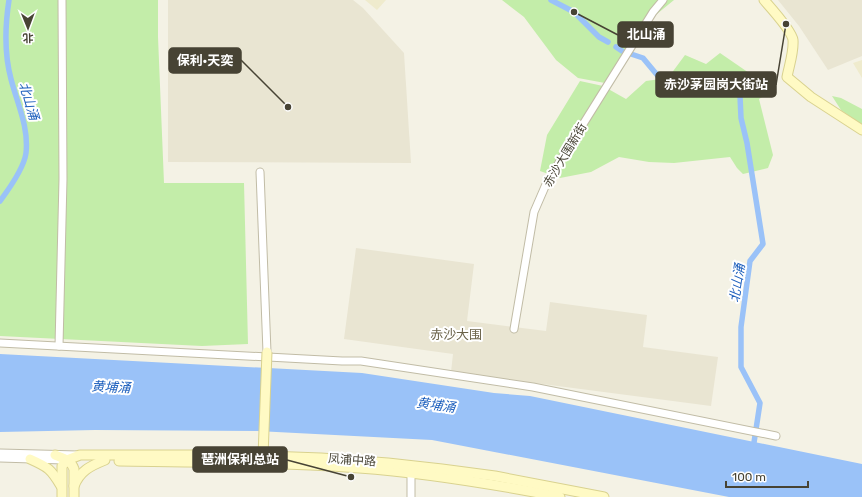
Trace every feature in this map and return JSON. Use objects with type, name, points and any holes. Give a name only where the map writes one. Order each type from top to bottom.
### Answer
[{"type":"street","points":[[59,346],[63,179],[62,0]]},
{"type":"street","name":"赤沙大围新街","points":[[514,329],[534,212],[547,182],[649,17],[663,0]]},
{"type":"street","points":[[764,0],[792,36],[793,46],[787,77],[811,97],[862,130]]},
{"type":"street","points":[[260,172],[267,352],[263,456]]},
{"type":"street","points":[[0,343],[362,361],[533,387],[776,436]]},
{"type":"street","name":"凤浦中路","points":[[0,453],[321,458],[411,469],[560,497]]},
{"type":"street","points":[[55,455],[67,460],[74,469],[74,497]]},
{"type":"street","points":[[62,497],[62,466],[67,460],[80,455]]},
{"type":"street","name":"凤浦中路","points":[[0,458],[305,464],[411,469],[495,476],[604,497]]},
{"type":"street","points":[[30,459],[52,471],[61,487]]},
{"type":"street","points":[[74,487],[77,479],[86,469],[104,460]]},
{"type":"street","points":[[411,469],[411,497]]},
{"type":"shaded area","points":[[168,0],[353,0],[363,8],[404,53],[411,163],[168,162]]},
{"type":"shaded area","points":[[365,0],[386,0],[377,10]]},
{"type":"shaded area","points":[[778,0],[862,0],[862,56],[828,70],[799,26]]},
{"type":"shaded area","points":[[862,60],[862,78],[853,63]]},
{"type":"shaded area","points":[[356,248],[474,264],[467,321],[546,331],[550,302],[647,315],[643,347],[718,357],[711,406],[451,372],[453,354],[344,339]]},
{"type":"green space","points":[[0,0],[158,0],[158,37],[164,183],[244,183],[248,344],[202,346],[0,336]]},
{"type":"green space","points":[[502,0],[674,0],[641,27],[605,83],[578,78],[556,60],[524,17]]},
{"type":"green space","points":[[720,53],[774,90],[759,99],[773,155],[768,168],[743,174],[730,157],[674,163],[649,162],[619,157],[591,172],[560,178],[540,171],[547,135],[580,81],[603,86],[626,99],[646,81],[668,78],[685,55],[706,64]]},
{"type":"green space","points":[[832,96],[841,98],[862,109],[862,125],[841,110]]},
{"type":"water","name":"黄埔涌","points":[[0,354],[362,373],[494,393],[530,396],[862,464],[862,497],[729,497],[432,440],[257,431],[95,430],[0,432]]},
{"type":"waterway","name":"北山涌","points":[[0,201],[19,172],[26,153],[26,134],[24,124],[7,59],[6,30],[9,0]]},
{"type":"waterway","name":"北山涌","points":[[551,0],[574,12],[599,37],[608,42]]},
{"type":"waterway","name":"北山涌","points":[[616,47],[622,51],[643,58],[658,76],[672,86],[691,81],[708,79],[715,80],[731,88],[740,96],[741,118],[747,143],[763,244],[750,261],[741,327],[741,367],[760,403],[753,449]]},
{"type":"place","name":"北山涌","points":[[574,12]]},
{"type":"place","name":"赤沙茅园岗大街站","points":[[786,24]]},
{"type":"place","name":"保利·天奕","points":[[288,107]]},
{"type":"place","name":"琶洲保利总站","points":[[351,477]]},
{"type":"district","name":"赤沙大围","points":[[456,334]]}]
